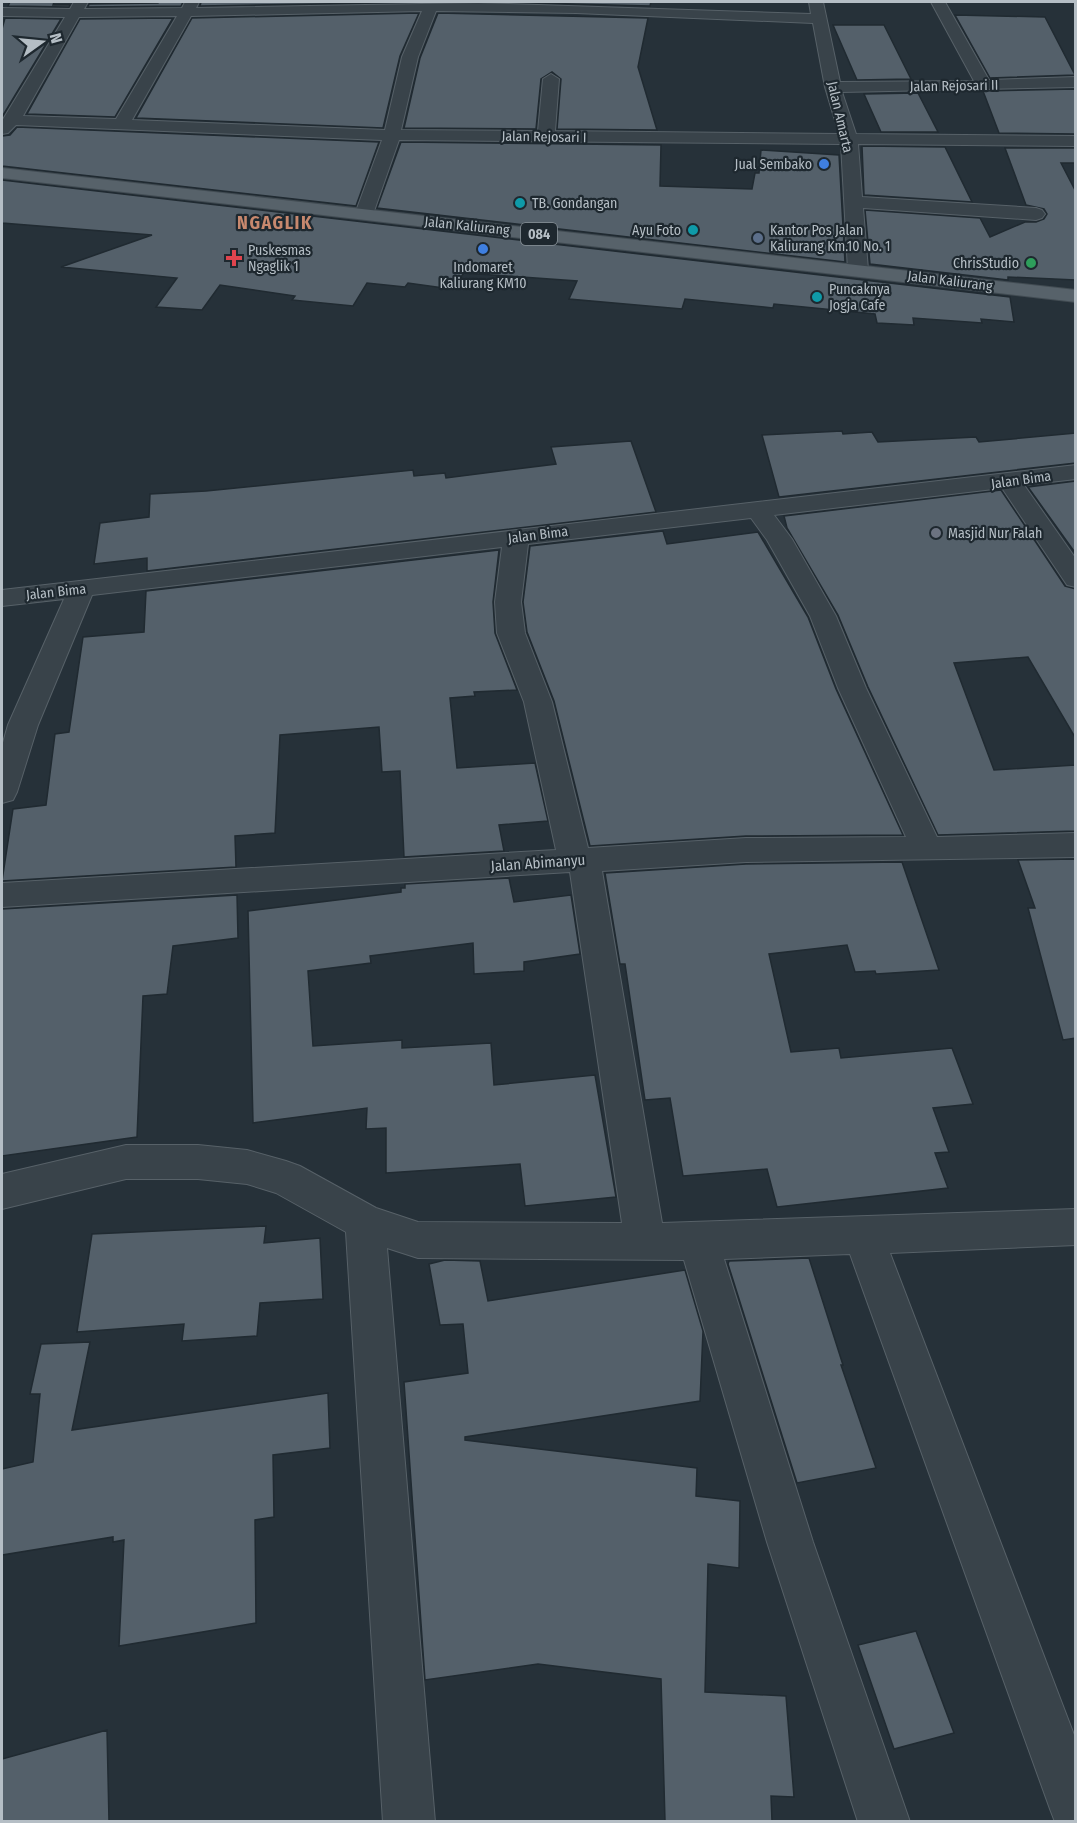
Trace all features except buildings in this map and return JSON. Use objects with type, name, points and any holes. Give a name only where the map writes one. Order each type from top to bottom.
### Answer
[{"type":"main road","name":"Jalan Kaliurang","points":[[2,173],[1076,296]]},
{"type":"street","name":"Jalan Amarta","points":[[816,2],[833,87],[849,141],[858,270]]},
{"type":"street","points":[[938,2],[984,85]]},
{"type":"street","points":[[122,124],[190,7]]},
{"type":"street","points":[[364,214],[392,135],[410,57],[431,7]]},
{"type":"street","points":[[2,12],[78,8],[431,7],[573,9],[820,19]]},
{"type":"street","points":[[7,125],[78,8]]},
{"type":"street","points":[[546,137],[551,79]]},
{"type":"street","name":"Jalan Rejosari II","points":[[833,87],[1076,82]]},
{"type":"street","name":"Jalan Rejosari I","points":[[7,125],[122,124],[392,135],[849,141],[1076,141]]},
{"type":"street","points":[[853,202],[1036,214]]},
{"type":"street","name":"Jalan Bima","points":[[2,598],[1076,472]]},
{"type":"street","points":[[1009,481],[1076,579]]},
{"type":"street","points":[[758,510],[779,539],[823,616],[852,688],[927,849]]},
{"type":"street","points":[[516,537],[507,603],[511,633],[538,702],[580,861],[645,1242]]},
{"type":"street","points":[[2,792],[23,725],[81,590]]},
{"type":"street","name":"Jalan Abimanyu","points":[[2,896],[746,850],[1076,845]]},
{"type":"street","points":[[2,1191],[126,1162],[198,1162],[247,1167],[286,1178],[365,1222],[418,1240],[699,1242],[1076,1227]]},
{"type":"street","points":[[365,1222],[409,1821]]},
{"type":"street","points":[[863,1234],[1076,1809]]},
{"type":"street","points":[[699,1242],[790,1542],[884,1821]]},
{"type":"place","name":"Jual Sembako","points":[[824,164]]},
{"type":"place","name":"TB. Gondangan","points":[[520,203]]},
{"type":"place","name":"Ayu Foto","points":[[693,230]]},
{"type":"place","name":"Kantor Pos Jalan Kaliurang Km.10 No. 1","points":[[758,238]]},
{"type":"place","name":"Indomaret Kaliurang KM10","points":[[483,249]]},
{"type":"place","name":"Puskesmas Ngaglik 1","points":[[234,258]]},
{"type":"place","name":"ChrisStudio","points":[[1031,263]]},
{"type":"place","name":"Puncaknya Jogja Cafe","points":[[817,297]]},
{"type":"place","name":"Masjid Nur Falah","points":[[936,533]]},
{"type":"district","name":"NGAGLIK","points":[[275,223]]}]
